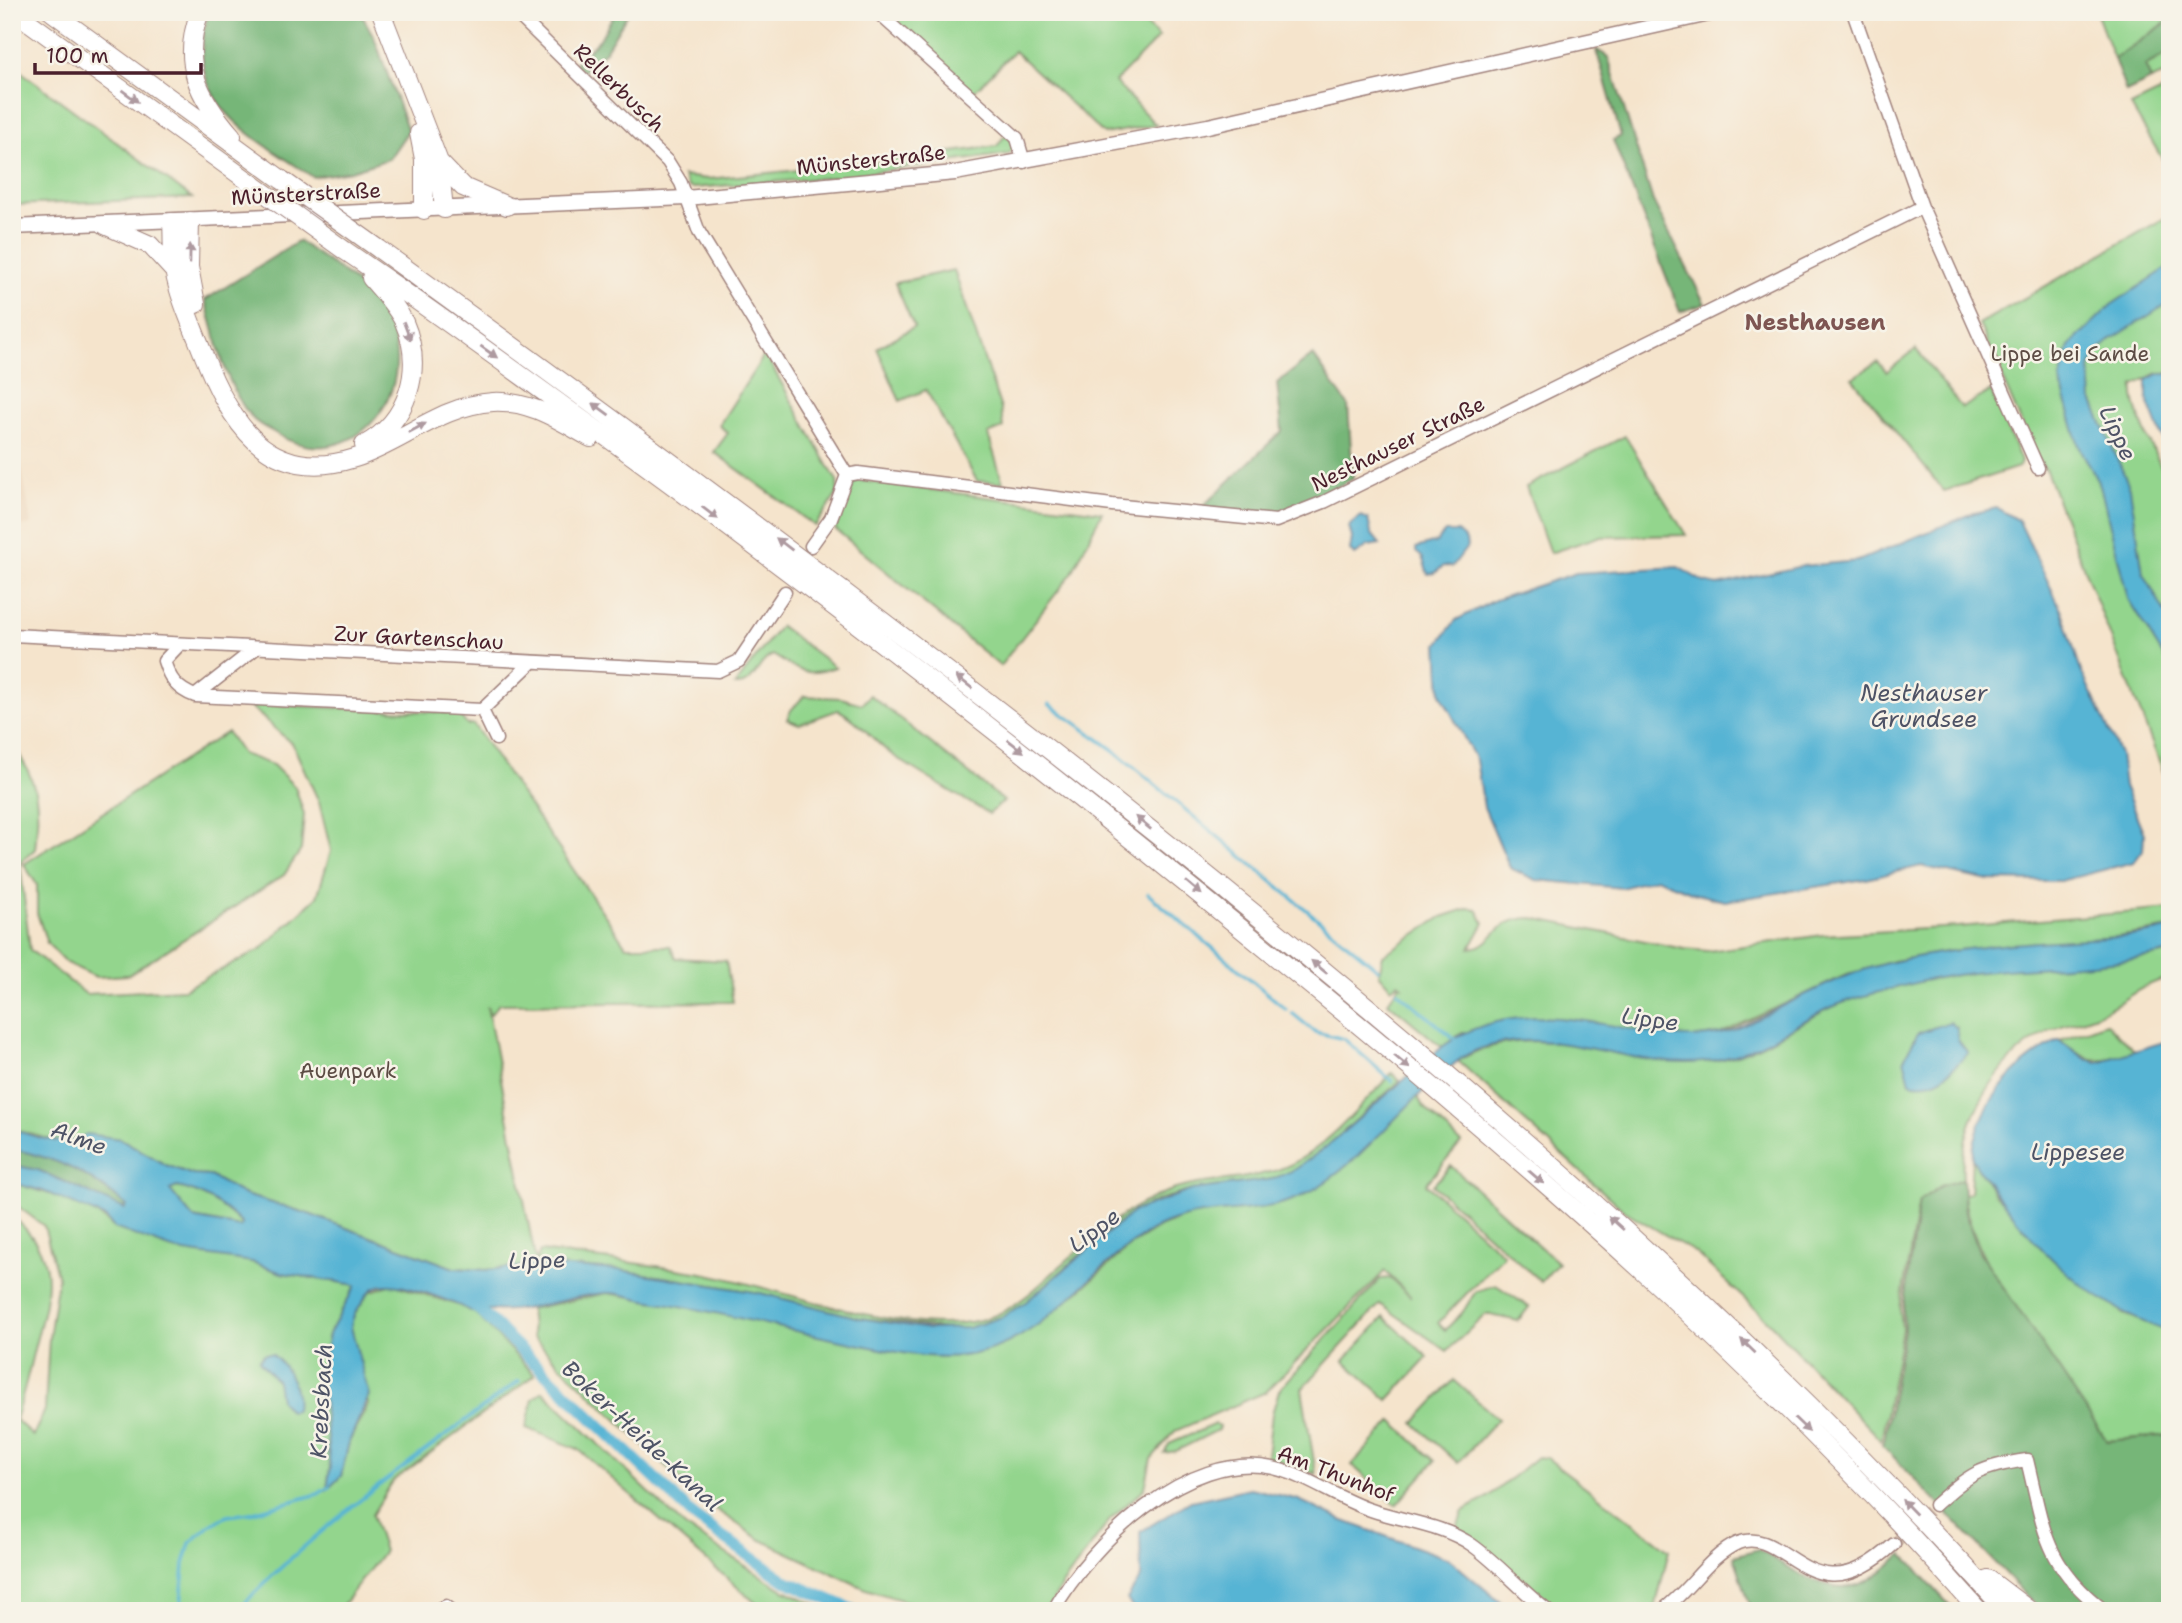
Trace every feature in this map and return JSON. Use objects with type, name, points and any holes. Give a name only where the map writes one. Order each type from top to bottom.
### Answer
[{"type":"highway","points":[[15,12],[656,472],[934,682],[1187,882],[1485,1132],[1665,1293],[1820,1442],[1979,1611]]},
{"type":"highway","points":[[52,12],[836,583],[1097,785],[1372,1010],[1667,1268],[1826,1421],[2006,1611]]},
{"type":"highway","points":[[200,12],[191,33],[191,55],[200,91],[214,115],[248,154]]},
{"type":"highway","points":[[374,12],[416,118],[424,159],[424,210]]},
{"type":"highway","points":[[381,12],[439,162],[444,209]]},
{"type":"highway","points":[[439,162],[463,187],[507,206]]},
{"type":"highway","points":[[172,222],[174,271],[217,390],[240,427],[257,444],[278,457],[323,465],[355,458],[439,417],[492,402],[538,409],[656,472]]},
{"type":"highway","points":[[190,222],[191,283],[204,338],[223,389],[244,424],[261,440],[281,452],[301,457],[325,459],[353,451],[377,439],[405,402],[411,384],[414,367],[413,346],[403,321],[395,306],[348,253]]},
{"type":"highway","points":[[105,225],[150,245],[174,271]]},
{"type":"highway","points":[[1956,1556],[2030,1611]]},
{"type":"highway","points":[[1946,1573],[1968,1611]]},
{"type":"main road","name":"Münsterstraße","points":[[12,227],[190,222],[686,198],[878,181],[1024,162],[1208,126],[1718,12]]},
{"type":"street","name":"Rellerbusch","points":[[514,12],[668,162],[686,198]]},
{"type":"street","points":[[877,12],[1017,138],[1024,162]]},
{"type":"street","points":[[1853,12],[1922,207],[2038,468]]},
{"type":"street","points":[[686,198],[699,232],[847,475],[831,518],[811,546]]},
{"type":"street","name":"Nesthauser Straße","points":[[847,475],[858,473],[1111,505],[1276,521],[1324,502],[1922,207]]},
{"type":"street","name":"Zur Gartenschau","points":[[12,635],[718,671],[739,661],[785,592]]},
{"type":"street","points":[[180,644],[164,662],[168,676],[180,690],[195,696],[482,710],[531,663]]},
{"type":"street","points":[[195,696],[256,648]]},
{"type":"street","points":[[482,710],[496,739]]},
{"type":"street","points":[[1935,1505],[1976,1471],[1990,1465],[2027,1460],[2042,1523],[2054,1558],[2063,1572],[2105,1611]]},
{"type":"street","name":"Am Thunhof","points":[[1054,1611],[1065,1591],[1116,1529],[1143,1506],[1213,1474],[1253,1465],[1286,1471],[1369,1510],[1449,1534],[1471,1544],[1548,1611]]},
{"type":"street","points":[[1661,1611],[1737,1544],[1758,1542],[1802,1566],[1833,1574],[1852,1573],[1868,1565],[1894,1544]]},
{"type":"street","points":[[436,1611],[446,1606],[452,1611]]},
{"type":"shaded area","points":[[12,434],[17,434],[31,525],[12,528]]},
{"type":"green space","points":[[209,12],[360,12],[374,37],[408,131],[389,159],[351,171],[313,177],[244,130],[226,112],[212,92],[204,69],[202,43]]},
{"type":"green space","points":[[615,12],[629,12],[605,51],[583,72],[574,64],[600,39]]},
{"type":"green space","points":[[888,12],[1132,12],[1159,37],[1115,82],[1156,125],[1104,134],[1014,51],[973,93],[884,16]]},
{"type":"green space","points":[[2096,12],[2170,12],[2170,20],[2114,59]]},
{"type":"green space","points":[[2170,20],[2170,52],[2145,66],[2151,80],[2126,92],[2114,59]]},
{"type":"green space","points":[[1596,49],[1608,57],[1653,201],[1705,304],[1680,312],[1613,140],[1621,136]]},
{"type":"green space","points":[[2170,52],[2170,72],[2151,80],[2144,66]]},
{"type":"green space","points":[[12,65],[192,198],[12,205]]},
{"type":"green space","points":[[2170,87],[2170,172],[2131,106]]},
{"type":"green space","points":[[1006,134],[1015,147],[1008,154],[839,177],[693,188],[688,187],[683,176],[708,179],[870,163],[997,146]]},
{"type":"green space","name":"Lippe bei Sande","points":[[2170,215],[2170,373],[2158,373],[2134,385],[2134,395],[2141,421],[2170,486],[2170,789],[2046,471],[2035,455],[1979,324]]},
{"type":"green space","points":[[299,241],[364,289],[381,309],[394,339],[396,368],[389,395],[375,419],[355,436],[331,445],[304,445],[275,433],[253,419],[235,393],[205,300]]},
{"type":"green space","points":[[954,270],[1001,409],[1003,428],[988,434],[1003,483],[977,481],[926,390],[900,401],[877,348],[914,327],[895,283]]},
{"type":"green space","points":[[1916,349],[1962,408],[1991,391],[2021,461],[2019,467],[1944,491],[1852,378],[1878,362],[1887,372]]},
{"type":"green space","points":[[765,354],[837,481],[838,493],[815,526],[714,452],[728,433],[719,425]]},
{"type":"green space","points":[[1313,355],[1348,405],[1353,479],[1293,508],[1272,513],[1201,508],[1282,431],[1277,383]]},
{"type":"green space","points":[[1625,436],[1686,535],[1598,537],[1550,553],[1526,487]]},
{"type":"green space","points":[[855,480],[1102,512],[1072,573],[1000,666],[835,529]]},
{"type":"green space","points":[[780,626],[835,667],[817,672],[803,671],[773,655],[767,658],[747,682],[735,685]]},
{"type":"green space","points":[[870,695],[1004,801],[989,814],[891,754],[838,710],[799,724],[787,719],[791,710],[804,696],[841,698],[862,704]]},
{"type":"green space","name":"Auenpark","points":[[248,704],[458,713],[467,725],[473,724],[626,946],[670,946],[676,958],[726,961],[733,1002],[499,1004],[490,1015],[487,1006],[536,1263],[540,1251],[665,1267],[739,1281],[893,1320],[931,1324],[966,1323],[996,1315],[1012,1306],[1103,1229],[1142,1203],[1172,1190],[1250,1177],[1295,1162],[1326,1140],[1392,1073],[1400,1081],[1326,1147],[1296,1169],[1273,1179],[1192,1190],[1158,1200],[1135,1211],[1110,1229],[1027,1301],[1002,1317],[968,1328],[948,1329],[860,1318],[760,1293],[620,1270],[536,1265],[486,1270],[454,1268],[306,1213],[245,1195],[210,1176],[193,1175],[166,1165],[121,1139],[63,1143],[12,1129],[12,743],[28,770],[36,793],[35,849],[20,863],[30,950],[86,994],[184,989],[260,950],[317,897],[331,851],[319,802],[293,745]]},
{"type":"green space","points":[[227,732],[242,754],[273,765],[295,787],[304,814],[301,850],[284,875],[128,975],[96,977],[66,963],[47,943],[37,913],[37,885],[24,864]]},
{"type":"green space","points":[[1469,908],[1477,909],[1484,923],[1470,948],[1479,946],[1510,922],[1533,918],[1684,949],[1708,951],[1823,935],[1958,927],[2170,909],[2170,928],[2117,937],[1958,950],[1893,961],[1844,976],[1720,1034],[1693,1038],[1653,1033],[1462,1033],[1442,1047],[1388,1002],[1399,986],[1402,986],[1398,983],[1391,988],[1379,974],[1383,955],[1442,917]]},
{"type":"green space","points":[[2170,952],[2170,978],[2150,984],[2098,1014],[2047,1032],[2012,1059],[1984,1094],[1974,1114],[1963,1157],[1963,1179],[1941,1186],[1919,1201],[1900,1308],[1902,1329],[1881,1441],[1769,1322],[1696,1253],[1623,1210],[1458,1061],[1486,1048],[1516,1042],[1577,1045],[1671,1061],[1719,1060],[1754,1049],[1836,1005],[1862,995],[1916,981],[1971,972],[2112,961]],"holes":[[[1957,1028],[1958,1040],[1967,1053],[1910,1082]]]},
{"type":"green space","points":[[2106,1023],[2135,1051],[2112,1058],[2088,1058],[2060,1040]]},
{"type":"green space","points":[[1417,1096],[1423,1106],[1461,1143],[1426,1184],[1504,1255],[1438,1323],[1445,1330],[1462,1313],[1476,1291],[1496,1285],[1529,1307],[1518,1321],[1486,1314],[1447,1351],[1380,1304],[1302,1389],[1316,1474],[1267,1456],[1272,1414],[1279,1390],[1380,1279],[1390,1278],[1411,1297],[1385,1271],[1266,1392],[1175,1431],[1151,1459],[1145,1488],[1110,1520],[1059,1589],[1048,1611],[937,1611],[866,1589],[761,1540],[699,1498],[533,1337],[530,1309],[607,1293],[688,1306],[887,1350],[942,1357],[1077,1293],[1132,1244],[1161,1226],[1188,1216],[1304,1195],[1335,1174]]},
{"type":"green space","points":[[12,1149],[74,1169],[127,1206],[125,1210],[38,1170],[12,1165]]},
{"type":"green space","points":[[1972,1159],[1996,1195],[2124,1314],[2170,1332],[2170,1435],[2107,1441],[2044,1355],[2000,1286],[1982,1253],[1970,1222],[1964,1194],[1970,1193]]},
{"type":"green space","points":[[1451,1166],[1558,1263],[1541,1282],[1433,1185]]},
{"type":"green space","points":[[1963,1179],[1965,1213],[1979,1251],[2107,1441],[2170,1435],[2170,1611],[2040,1610],[1883,1446],[1904,1330],[1903,1309],[1919,1201],[1941,1186]]},
{"type":"green space","points":[[12,1183],[81,1206],[94,1212],[114,1228],[252,1262],[282,1273],[356,1285],[329,1334],[321,1373],[330,1468],[327,1489],[341,1476],[349,1442],[368,1404],[351,1327],[352,1318],[369,1292],[392,1284],[475,1313],[535,1375],[393,1481],[372,1515],[384,1551],[338,1611],[12,1611],[12,1569],[17,1577],[12,1566],[12,1216],[38,1246],[47,1276],[44,1308],[15,1419],[33,1436],[45,1410],[49,1338],[58,1278],[44,1226],[12,1202]]},
{"type":"green space","points":[[177,1187],[212,1200],[242,1224],[240,1227],[193,1218],[169,1190]]},
{"type":"green space","points":[[1384,1317],[1428,1357],[1388,1400],[1344,1361]]},
{"type":"green space","points":[[1454,1380],[1498,1419],[1458,1463],[1414,1423]]},
{"type":"green space","points":[[543,1391],[685,1527],[780,1588],[829,1611],[765,1611],[578,1449],[526,1428],[533,1399]]},
{"type":"green space","points":[[1392,1421],[1435,1461],[1396,1505],[1352,1465]]},
{"type":"green space","points":[[1215,1424],[1219,1426],[1218,1430],[1176,1451],[1164,1453],[1169,1444]]},
{"type":"green space","points":[[1537,1457],[1547,1458],[1669,1550],[1655,1609],[1558,1611],[1476,1540],[1456,1531],[1463,1511],[1487,1498]]},
{"type":"green space","points":[[1758,1549],[1804,1576],[1841,1587],[1867,1581],[1903,1554],[1955,1611],[1752,1611],[1734,1556]]},
{"type":"water","points":[[2170,266],[2170,302],[2112,339],[2098,351],[2090,368],[2092,400],[2130,488],[2143,572],[2170,622],[2170,667],[2128,599],[2100,485],[2079,446],[2060,380],[2069,346],[2111,305]]},
{"type":"water","points":[[2158,374],[2170,374],[2170,458],[2147,398],[2147,380]]},
{"type":"water","name":"Nesthauser Grundsee","points":[[1997,508],[2019,521],[2062,611],[2081,671],[2120,754],[2124,786],[2144,834],[2143,850],[2134,862],[2060,881],[1984,880],[1921,866],[1866,879],[1725,901],[1696,894],[1656,878],[1622,888],[1536,880],[1510,868],[1484,807],[1476,760],[1441,694],[1438,644],[1456,620],[1495,600],[1576,573],[1678,567],[1704,582],[1718,585],[1802,566],[1858,561],[1974,513]]},
{"type":"water","points":[[1361,516],[1368,519],[1371,533],[1380,544],[1368,546],[1355,555],[1350,551],[1352,538],[1349,526]]},
{"type":"water","points":[[1445,532],[1457,532],[1466,540],[1467,547],[1452,567],[1443,566],[1435,573],[1428,574],[1416,548],[1436,542]]},
{"type":"water","name":"Alme","points":[[2170,928],[2170,952],[2105,963],[1972,973],[1907,985],[1837,1005],[1756,1047],[1721,1059],[1675,1063],[1561,1043],[1533,1041],[1505,1043],[1477,1050],[1459,1060],[1433,1082],[1355,1159],[1321,1185],[1285,1203],[1195,1215],[1160,1226],[1115,1257],[1032,1329],[983,1352],[949,1357],[897,1352],[617,1294],[590,1295],[514,1310],[479,1309],[475,1313],[411,1289],[385,1285],[376,1287],[356,1311],[351,1327],[369,1395],[349,1442],[341,1476],[327,1490],[330,1468],[321,1373],[329,1334],[356,1285],[282,1273],[252,1262],[178,1251],[114,1228],[106,1218],[43,1191],[12,1183],[12,1165],[38,1170],[125,1209],[127,1206],[113,1195],[74,1169],[12,1149],[12,1129],[61,1141],[70,1141],[87,1134],[121,1139],[166,1165],[193,1175],[210,1176],[245,1195],[306,1213],[454,1268],[486,1270],[536,1265],[620,1270],[760,1293],[860,1318],[929,1329],[968,1328],[1002,1317],[1027,1301],[1134,1211],[1192,1190],[1273,1179],[1296,1169],[1326,1147],[1442,1047],[1465,1033],[1489,1024],[1513,1019],[1563,1018],[1670,1036],[1710,1036],[1744,1026],[1838,980],[1896,961],[1994,946],[2112,938]],"holes":[[[177,1187],[212,1200],[242,1224],[240,1227],[193,1218],[170,1190]]]},
{"type":"water","points":[[1950,1022],[1957,1028],[1958,1040],[1968,1053],[1949,1072],[1935,1081],[1919,1084],[1910,1082],[1904,1059],[1918,1033]]},
{"type":"water","name":"Lippesee","points":[[2059,1040],[2086,1059],[2098,1062],[2170,1040],[2170,1332],[2138,1319],[2081,1285],[2033,1239],[1972,1159],[1981,1121],[2000,1088],[2027,1061]]},
{"type":"water","points":[[264,1354],[272,1354],[288,1372],[296,1394],[296,1410],[289,1411],[280,1400],[277,1381],[259,1361]]},
{"type":"water","points":[[1250,1488],[1299,1500],[1341,1520],[1449,1559],[1511,1611],[1134,1611],[1127,1599],[1141,1577],[1140,1532],[1191,1501]]},
{"type":"waterway","points":[[1049,704],[1112,749],[1378,969]]},
{"type":"waterway","points":[[1148,894],[1286,1009]]},
{"type":"waterway","points":[[1397,991],[1457,1041]]},
{"type":"waterway","points":[[1292,1013],[1315,1032],[1344,1039],[1392,1081]]},
{"type":"waterway","name":"Boker-Heide-Kanal","points":[[468,1299],[696,1518],[784,1580],[855,1611]]},
{"type":"waterway","points":[[237,1611],[338,1518],[519,1381]]},
{"type":"waterway","name":"Krebsbach","points":[[174,1611],[181,1606],[184,1564],[190,1543],[209,1526],[227,1516],[250,1513],[318,1494],[329,1487]]},
{"type":"tunnel","points":[[1894,1544],[1935,1505]]},
{"type":"district","name":"Nesthausen","points":[[1815,322]]},
{"type":"water label","name":"Lippe","points":[[2118,433]]},
{"type":"water label","name":"Lippe","points":[[1650,1019]]},
{"type":"water label","name":"Lippe","points":[[1094,1230]]},
{"type":"water label","name":"Lippe","points":[[537,1260]]}]
